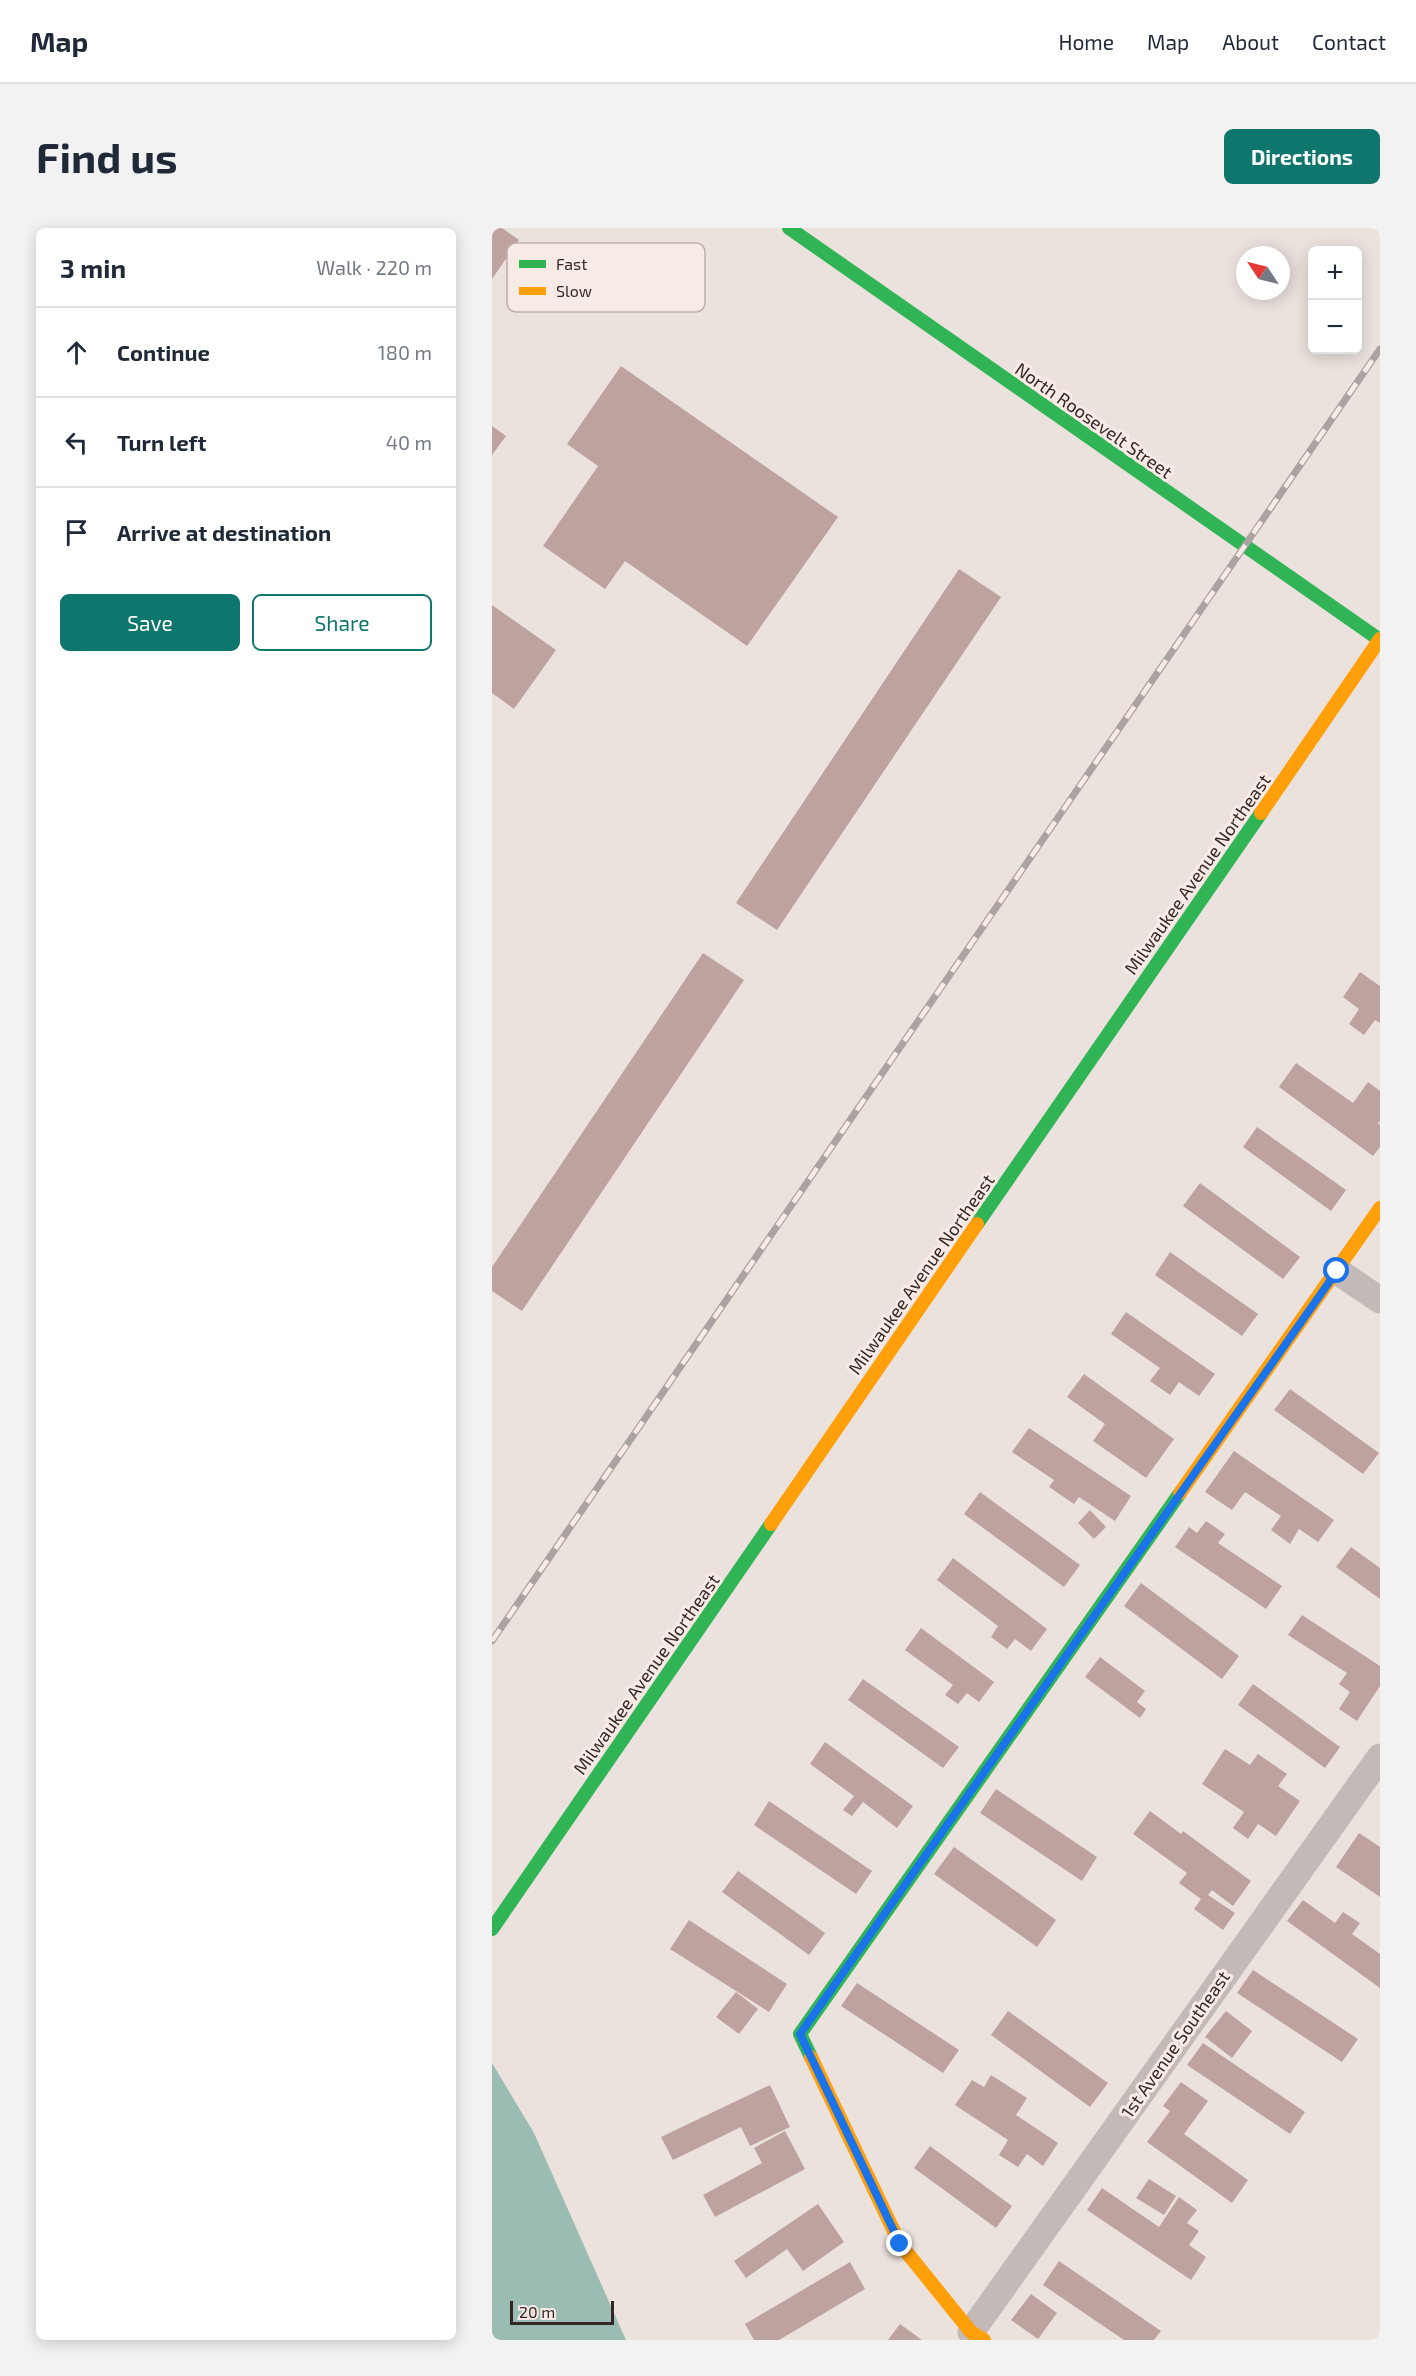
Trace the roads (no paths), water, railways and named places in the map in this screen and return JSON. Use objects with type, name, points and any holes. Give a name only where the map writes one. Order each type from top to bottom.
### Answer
[{"type":"street","name":"North Roosevelt Street","points":[[789,228],[1380,640]]},
{"type":"street","name":"Milwaukee Avenue Northeast","points":[[492,1929],[1380,640]]},
{"type":"street","points":[[977,2336],[900,2244],[800,2034],[1380,1208]]},
{"type":"street","points":[[1337,1271],[1380,1300]]},
{"type":"street","name":"1st Avenue Southeast","points":[[977,2336],[1380,1757]]},
{"type":"water","points":[[492,2063],[534,2133],[626,2340],[492,2340]]},
{"type":"railway","points":[[492,1641],[1380,349]]}]
